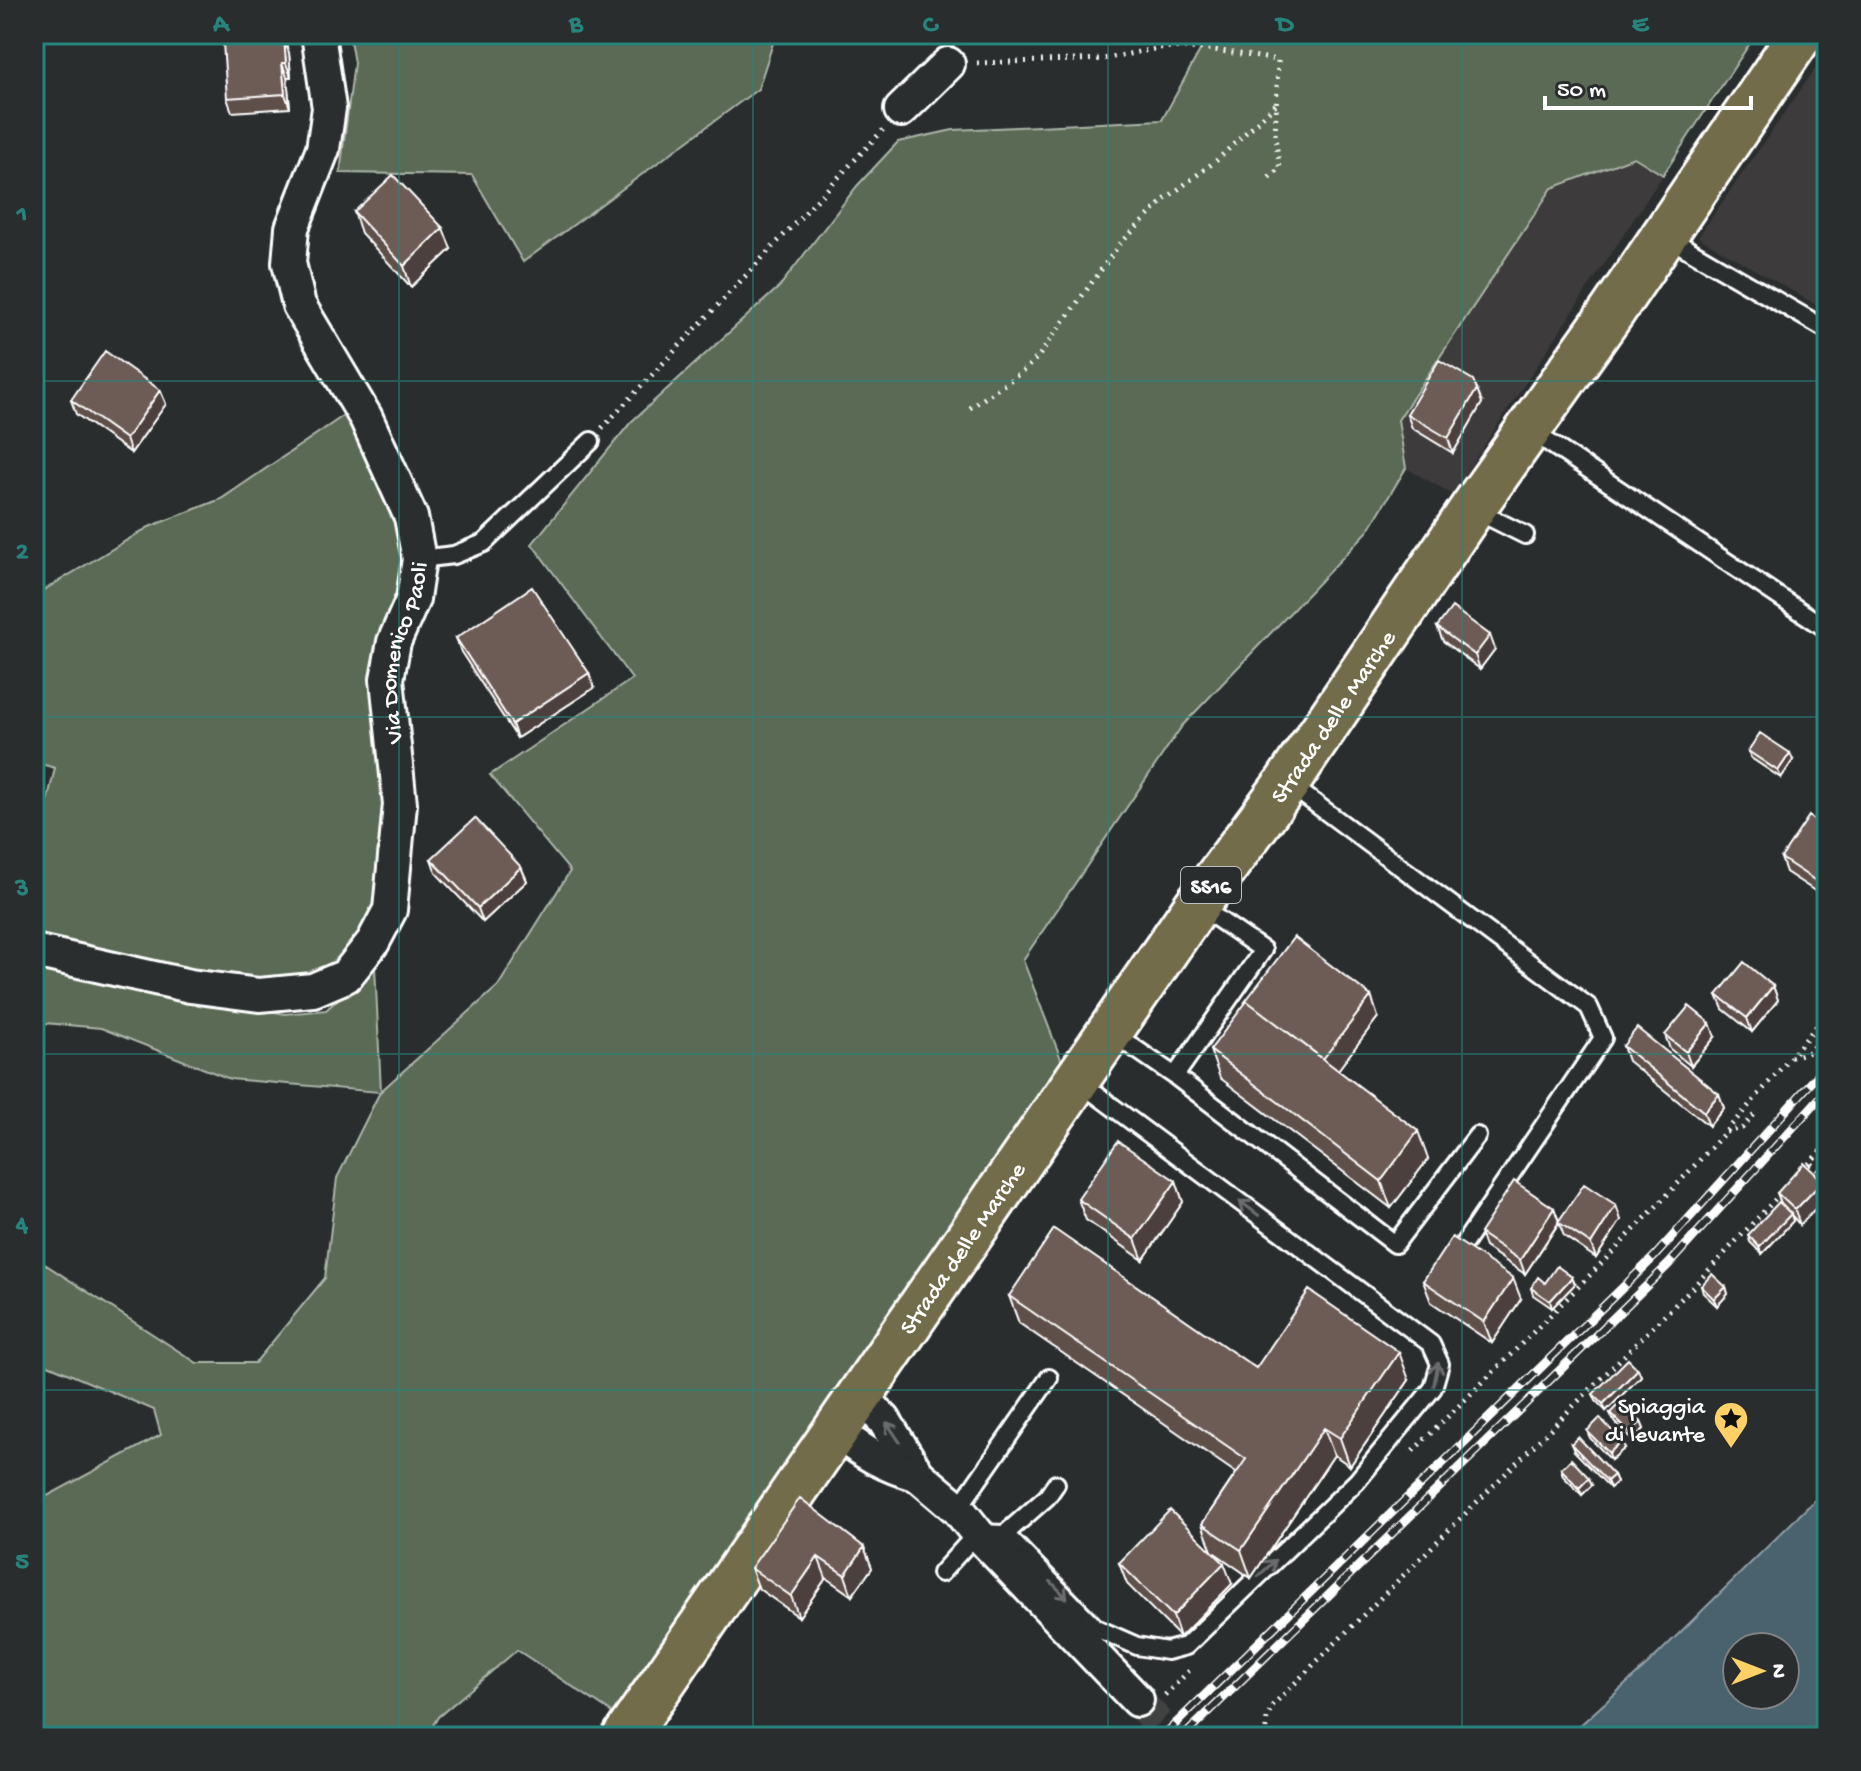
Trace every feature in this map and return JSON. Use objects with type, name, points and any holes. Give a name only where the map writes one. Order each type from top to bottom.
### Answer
[{"type":"main road","name":"Strada delle Marche","points":[[625,1737],[1076,1079],[1197,905],[1287,783],[1472,509],[1530,430],[1801,34]]},
{"type":"street","name":"Via Domenico Paoli","points":[[34,951],[190,986],[259,995],[313,990],[346,976],[373,942],[390,910],[400,804],[387,679],[394,642],[413,599],[419,559],[411,517],[366,418],[299,305],[289,263],[292,228],[323,149],[329,108],[318,34]]},
{"type":"street","points":[[901,110],[948,64]]},
{"type":"street","points":[[847,1413],[884,1420],[918,1475],[980,1525],[1147,1701]]},
{"type":"lane","points":[[1663,235],[1827,330]]},
{"type":"lane","points":[[1530,430],[1827,629]]},
{"type":"lane","points":[[419,559],[454,555],[484,543],[591,441]]},
{"type":"lane","points":[[1472,509],[1525,535]]},
{"type":"lane","points":[[1287,783],[1589,1007],[1603,1038],[1465,1242]]},
{"type":"lane","points":[[1175,1076],[1263,950],[1197,905]]},
{"type":"lane","points":[[1110,1031],[1175,1076],[1395,1244],[1477,1136]]},
{"type":"lane","points":[[980,1525],[1096,1628],[1137,1646],[1167,1651],[1186,1646],[1357,1481],[1433,1388],[1440,1364],[1431,1344],[1076,1079]]},
{"type":"lane","points":[[941,1573],[980,1525],[1049,1378]]},
{"type":"lane","points":[[980,1525],[1047,1497],[1056,1484]]},
{"type":"path","points":[[948,64],[1103,59],[1165,47],[1208,49],[1278,60],[1275,137],[1280,168],[1266,180]]},
{"type":"path","points":[[970,408],[1038,357],[1119,245],[1164,200],[1217,160],[1277,103]]},
{"type":"path","points":[[591,441],[901,110]]},
{"type":"path","points":[[1407,1456],[1583,1283],[1724,1132],[1827,1013]]},
{"type":"path","points":[[1791,1057],[1809,1052],[1827,1030]]},
{"type":"path","points":[[1724,1132],[1742,1128],[1754,1115]]},
{"type":"path","points":[[1795,1178],[1827,1147]]},
{"type":"path","points":[[1811,1164],[1827,1178]]},
{"type":"path","points":[[1265,1737],[1267,1719],[1273,1705],[1692,1288],[1785,1189]]},
{"type":"path","points":[[1147,1701],[1203,1657]]},
{"type":"shaded area","points":[[1827,52],[1827,311],[1698,237]]},
{"type":"shaded area","points":[[1635,157],[1663,175],[1452,494],[1406,468],[1398,420],[1552,188]]},
{"type":"green space","points":[[349,34],[776,34],[758,89],[523,262],[472,175],[340,173],[354,63]]},
{"type":"green space","points":[[1209,34],[1756,34],[1663,175],[1634,157],[1552,188],[1398,420],[1406,468],[1368,531],[1182,726],[1023,960],[1063,1064],[617,1716],[517,1650],[438,1717],[426,1737],[34,1737],[34,1503],[161,1435],[154,1410],[34,1359],[34,1257],[197,1363],[255,1363],[325,1278],[337,1178],[380,1092],[230,1079],[101,1028],[34,1022],[34,965],[285,1014],[326,1010],[375,966],[381,1091],[498,986],[570,871],[490,775],[632,679],[532,544],[631,422],[779,287],[857,186],[898,142],[953,130],[1162,120]]},
{"type":"green space","points":[[349,412],[403,527],[410,574],[390,774],[386,883],[364,947],[330,978],[260,991],[34,945],[34,858],[55,768],[34,762],[34,596],[149,527],[221,499]]},
{"type":"water","points":[[1827,1488],[1827,1737],[1567,1737],[1647,1665]]},
{"type":"building","points":[[284,39],[286,63],[282,63],[285,94],[227,98],[223,43]]},
{"type":"building","points":[[393,175],[443,228],[404,266],[354,212]]},
{"type":"building","points":[[105,351],[160,390],[126,439],[71,400]]},
{"type":"building","points":[[1439,360],[1473,380],[1477,389],[1448,438],[1407,414]]},
{"type":"building","points":[[532,587],[589,673],[512,724],[456,638]]},
{"type":"building","points":[[1452,607],[1490,635],[1475,655],[1437,627]]},
{"type":"building","points":[[1760,733],[1790,753],[1778,771],[1748,751]]},
{"type":"building","points":[[1809,816],[1827,828],[1825,887],[1781,858]]},
{"type":"building","points":[[475,818],[521,867],[478,908],[431,859]]},
{"type":"building","points":[[1294,937],[1371,996],[1323,1059],[1247,1001],[1244,1003]]},
{"type":"building","points":[[1744,962],[1773,986],[1747,1018],[1717,995]]},
{"type":"building","points":[[1247,1001],[1418,1131],[1381,1181],[1210,1050]]},
{"type":"building","points":[[1689,1006],[1710,1023],[1686,1052],[1665,1035]]},
{"type":"building","points":[[1637,1028],[1719,1094],[1704,1112],[1623,1046]]},
{"type":"building","points":[[1118,1141],[1176,1181],[1135,1239],[1078,1199]]},
{"type":"building","points":[[1804,1163],[1823,1181],[1795,1210],[1777,1193]]},
{"type":"building","points":[[1514,1181],[1554,1208],[1520,1260],[1480,1233]]},
{"type":"building","points":[[1584,1184],[1616,1205],[1591,1244],[1558,1222]]},
{"type":"building","points":[[1779,1202],[1791,1214],[1759,1247],[1748,1235]]},
{"type":"building","points":[[1054,1229],[1256,1368],[1309,1290],[1399,1352],[1340,1438],[1324,1428],[1241,1550],[1202,1524],[1246,1459],[1009,1296]]},
{"type":"building","points":[[1452,1237],[1513,1278],[1484,1322],[1423,1281]]},
{"type":"building","points":[[1557,1266],[1572,1277],[1550,1301],[1531,1288],[1538,1277],[1545,1283]]},
{"type":"building","points":[[1712,1274],[1726,1287],[1714,1299],[1701,1286]]},
{"type":"building","points":[[1628,1359],[1638,1369],[1603,1404],[1593,1394]]},
{"type":"building","points":[[1621,1402],[1641,1422],[1630,1433],[1610,1413]]},
{"type":"building","points":[[1600,1418],[1622,1441],[1609,1453],[1587,1431]]},
{"type":"building","points":[[1578,1437],[1614,1475],[1607,1481],[1571,1444]]},
{"type":"building","points":[[1571,1459],[1589,1478],[1579,1488],[1561,1469]]},
{"type":"building","points":[[800,1498],[864,1547],[845,1575],[818,1557],[791,1596],[751,1568]]},
{"type":"building","points":[[1170,1510],[1224,1563],[1173,1616],[1119,1563]]},
{"type":"tunnel","points":[[1137,1700],[1172,1737]]},
{"type":"railway","points":[[1162,1737],[1654,1257],[1827,1065]]},
{"type":"railway","points":[[1183,1737],[1668,1265],[1827,1090]]},
{"type":"place","name":"Spiaggia di levante","points":[[1731,1450]]}]
